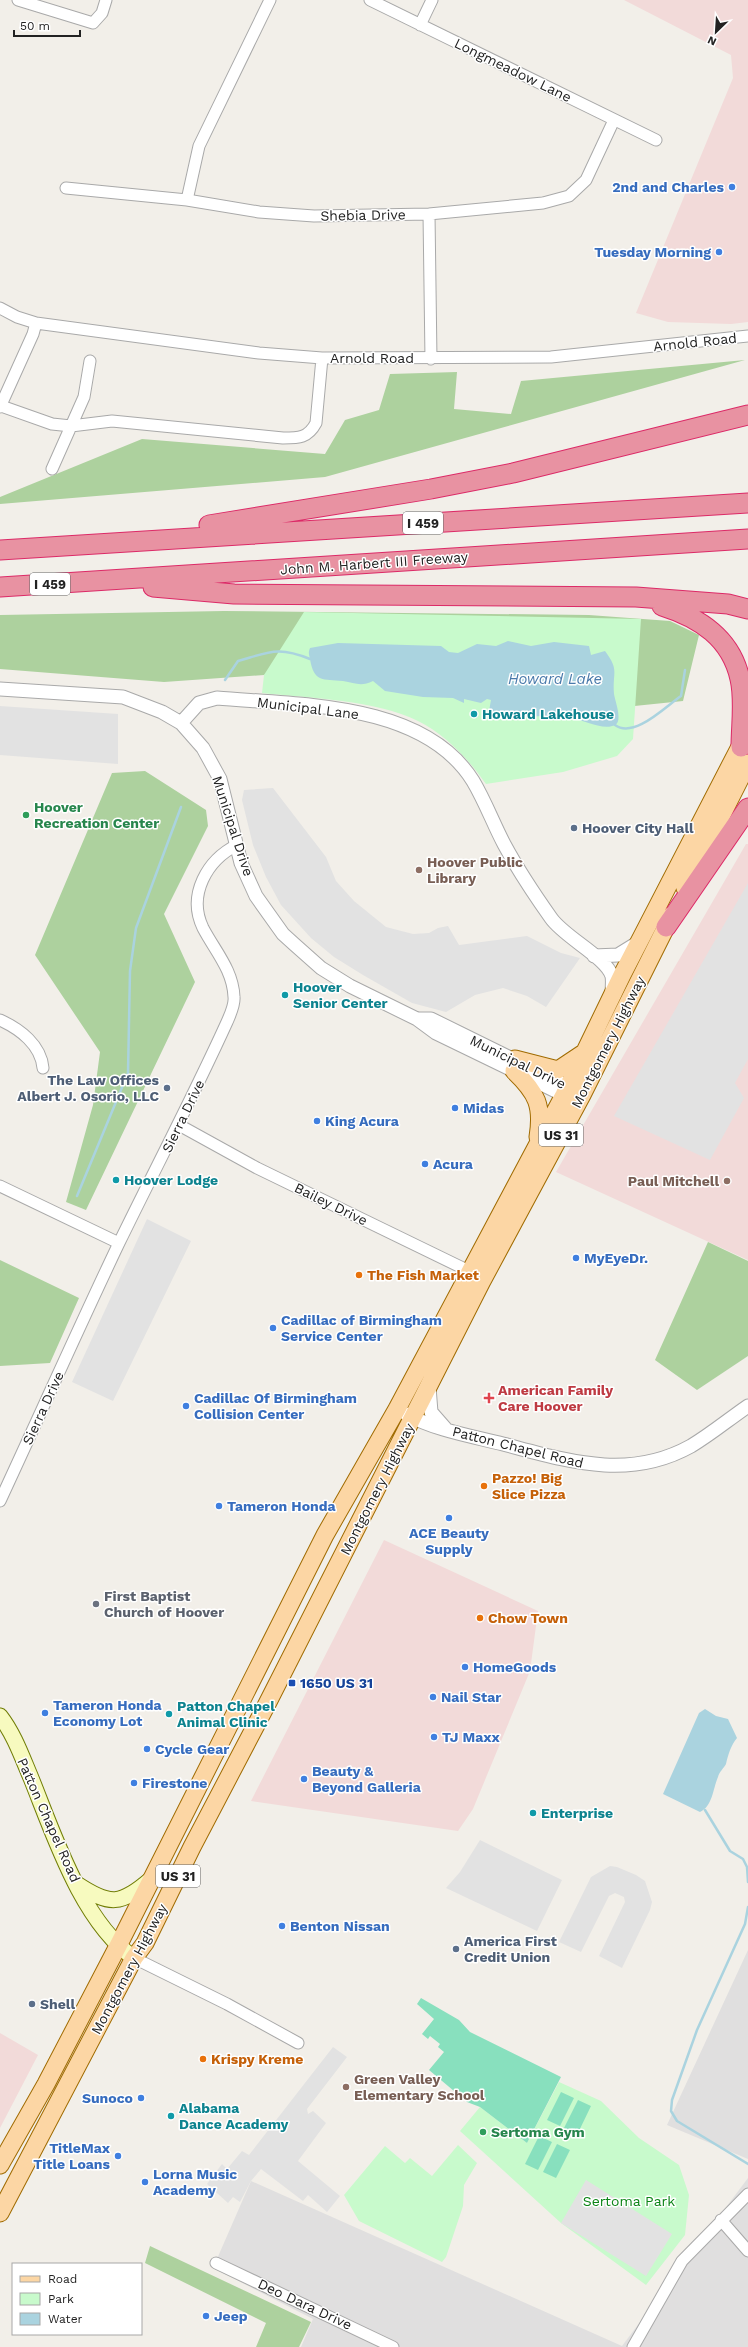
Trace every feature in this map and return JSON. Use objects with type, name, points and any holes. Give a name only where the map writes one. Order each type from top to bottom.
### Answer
[{"type":"highway","points":[[98,543],[424,490],[506,475],[748,415]]},
{"type":"highway","name":"I 459","points":[[0,550],[748,503]]},
{"type":"highway","name":"John M. Harbert III Freeway","points":[[0,587],[748,539]]},
{"type":"highway","points":[[100,581],[234,594],[636,597],[728,604],[748,609]]},
{"type":"highway","points":[[636,597],[684,613],[714,631],[731,655],[740,679],[746,747]]},
{"type":"highway","points":[[666,927],[748,808]]},
{"type":"main road","name":"Montgomery Highway","points":[[0,2165],[46,2084],[118,1946],[318,1549],[397,1409],[537,1145],[572,1092],[666,927],[746,747]]},
{"type":"main road","name":"Montgomery Highway","points":[[0,2213],[134,1958],[145,1943],[190,1851],[413,1418],[486,1273],[572,1092],[587,1050],[612,997],[640,941],[746,747]]},
{"type":"main road","points":[[514,1065],[558,1070],[575,1061],[587,1050]]},
{"type":"main road","points":[[514,1065],[540,1106],[540,1123],[537,1145]]},
{"type":"main road","name":"Patton Chapel Road","points":[[2,1721],[66,1865],[95,1916],[118,1946],[134,1958]]},
{"type":"main road","points":[[77,1884],[91,1893],[107,1899],[120,1900],[132,1896],[151,1879]]},
{"type":"street","points":[[18,0],[93,23],[102,13],[106,0]]},
{"type":"street","points":[[187,200],[199,146],[256,24],[270,0]]},
{"type":"street","name":"Longmeadow Lane","points":[[370,0],[656,140]]},
{"type":"street","points":[[420,25],[432,0]]},
{"type":"street","name":"Shebia Drive","points":[[66,188],[187,200],[260,212],[314,216],[429,214],[543,203],[569,196],[586,180],[614,120]]},
{"type":"street","points":[[429,214],[431,358]]},
{"type":"street","name":"Arnold Road","points":[[0,308],[17,317],[36,323],[259,353],[322,358],[551,358],[748,336]]},
{"type":"street","points":[[36,323],[33,334],[0,407],[52,424],[71,426],[112,421],[283,438],[302,438],[311,432],[316,423],[322,358]]},
{"type":"street","points":[[52,469],[84,397],[90,361]]},
{"type":"street","name":"Municipal Drive","points":[[0,688],[123,697],[162,712],[181,723],[203,748],[220,779],[236,845],[256,896],[283,934],[321,968],[350,986],[417,1019],[436,1033],[514,1065],[572,1092]]},
{"type":"street","name":"Municipal Lane","points":[[181,723],[199,703],[217,698],[343,710],[401,725],[436,744],[457,762],[472,780],[509,852],[531,890],[556,926],[594,956],[612,976],[612,997]]},
{"type":"street","name":"Sierra Drive","points":[[0,1501],[119,1243],[179,1125],[228,1019],[235,999],[229,974],[202,926],[198,899],[199,886],[205,873],[222,853],[236,845]]},
{"type":"street","points":[[594,956],[618,955],[640,941]]},
{"type":"street","points":[[0,1020],[24,1034],[38,1051],[43,1068]]},
{"type":"street","name":"Bailey Drive","points":[[179,1125],[257,1168],[469,1271],[486,1273]]},
{"type":"street","points":[[0,1186],[119,1243]]},
{"type":"street","points":[[429,1386],[431,1412],[446,1429]]},
{"type":"street","name":"Patton Chapel Road","points":[[397,1409],[413,1418],[446,1429],[583,1464],[625,1467],[644,1463],[678,1452],[713,1432],[748,1406]]},
{"type":"street","points":[[134,1958],[227,2004],[298,2043]]},
{"type":"street","points":[[633,2347],[682,2261],[748,2194]]},
{"type":"street","points":[[722,2220],[748,2251]]},
{"type":"street","name":"Deo Dara Drive","points":[[216,2263],[393,2347]]},
{"type":"shaded area","points":[[624,0],[748,0],[748,322],[731,324],[668,322],[636,313],[733,78],[731,55]]},
{"type":"shaded area","points":[[0,706],[118,714],[118,764],[0,755]]},
{"type":"shaded area","points":[[273,788],[326,857],[336,881],[354,901],[386,927],[413,934],[429,933],[438,928],[448,926],[459,945],[527,936],[561,953],[580,958],[546,1007],[527,996],[503,988],[475,995],[446,1012],[412,1003],[334,957],[311,938],[281,905],[266,877],[253,845],[242,800],[244,790]]},
{"type":"shaded area","points":[[746,844],[748,844],[748,1260],[556,1172]]},
{"type":"shaded area","points":[[748,883],[748,1059],[735,1083],[744,1098],[710,1160],[614,1116]]},
{"type":"shaded area","points":[[147,1219],[191,1241],[113,1401],[72,1382]]},
{"type":"shaded area","points":[[384,1540],[538,1611],[530,1671],[473,1809],[458,1831],[251,1801]]},
{"type":"shaded area","points":[[480,1840],[562,1880],[537,1931],[446,1888],[460,1872]]},
{"type":"shaded area","points":[[610,1866],[617,1867],[636,1875],[645,1881],[652,1902],[650,1910],[622,1968],[599,1956],[625,1902],[624,1897],[615,1893],[609,1896],[581,1952],[559,1942],[591,1877]]},
{"type":"shaded area","points":[[748,1950],[748,2159],[667,2125]]},
{"type":"shaded area","points":[[0,2033],[38,2055],[0,2128]]},
{"type":"shaded area","points":[[333,2047],[347,2057],[307,2109],[308,2114],[313,2111],[326,2123],[298,2161],[340,2196],[327,2212],[308,2195],[303,2201],[261,2169],[251,2181],[240,2202],[233,2197],[228,2203],[207,2184],[222,2164],[227,2169],[242,2151],[249,2155]]},
{"type":"shaded area","points":[[748,2178],[748,2347],[301,2347],[313,2319],[213,2268],[251,2181],[622,2346]]},
{"type":"shaded area","points":[[586,2180],[672,2234],[646,2276],[561,2223]]},
{"type":"green space","points":[[745,360],[325,477],[0,504],[0,497],[142,439],[325,454],[345,420],[379,410],[390,374],[457,372],[454,409],[511,414],[521,381]]},
{"type":"green space","points":[[224,611],[589,615],[670,621],[699,635],[683,701],[615,708],[310,648],[264,675],[164,682],[0,669],[0,615]]},
{"type":"green space","points":[[304,612],[641,619],[633,739],[617,756],[563,772],[486,784],[472,766],[447,740],[418,721],[401,714],[383,708],[363,704],[262,693],[264,675]]},
{"type":"green space","points":[[145,771],[206,810],[208,826],[164,914],[195,982],[86,1210],[66,1202],[93,1105],[100,1052],[35,955],[112,773]]},
{"type":"green space","points":[[708,1242],[748,1261],[748,1356],[697,1390],[655,1360]]},
{"type":"green space","points":[[0,1260],[79,1298],[50,1363],[0,1366]]},
{"type":"green space","points":[[421,1998],[459,2020],[470,2032],[561,2077],[527,2143],[480,2107],[467,2102],[429,2070],[444,2052],[438,2047],[440,2044],[430,2036],[428,2039],[422,2034],[434,2019],[417,2004]]},
{"type":"green space","name":"Sertoma Park","points":[[559,2082],[601,2101],[639,2138],[679,2165],[689,2195],[685,2235],[646,2285],[561,2223],[460,2131],[480,2107],[527,2143]]},
{"type":"green space","points":[[561,2092],[574,2098],[560,2126],[547,2120]]},
{"type":"green space","points":[[578,2100],[591,2106],[577,2135],[564,2128]]},
{"type":"green space","points":[[539,2136],[552,2142],[538,2170],[525,2164]]},
{"type":"green space","points":[[557,2144],[570,2150],[556,2178],[543,2172]]},
{"type":"green space","points":[[458,2145],[477,2163],[464,2185],[463,2206],[446,2257],[442,2262],[359,2221],[344,2195],[385,2146],[405,2163],[410,2158],[432,2176]]},
{"type":"green space","points":[[150,2246],[311,2322],[299,2347],[256,2347],[266,2323],[145,2263]]},
{"type":"water","name":"Howard Lake","points":[[508,641],[531,646],[554,642],[589,646],[591,655],[605,651],[614,668],[614,694],[618,711],[617,723],[610,727],[605,727],[565,716],[514,716],[489,711],[491,700],[487,699],[481,703],[464,699],[464,703],[453,698],[423,697],[385,691],[373,681],[361,684],[320,678],[314,672],[309,654],[310,648],[338,643],[441,646],[449,652],[458,653],[477,644],[496,646]]},
{"type":"water","points":[[705,1709],[716,1716],[728,1719],[737,1738],[730,1750],[726,1764],[720,1772],[708,1806],[700,1812],[663,1794],[699,1713]]},
{"type":"waterway","points":[[225,680],[238,661],[266,653],[290,653],[310,659]]},
{"type":"waterway","points":[[615,725],[623,728],[631,728],[640,725],[658,714],[681,696],[685,670]]},
{"type":"waterway","points":[[77,1196],[128,1073],[130,971],[136,928],[181,807]]},
{"type":"waterway","points":[[705,1810],[730,1851],[743,1859],[747,1867],[748,1882]]},
{"type":"waterway","points":[[748,1907],[745,1924],[697,2030],[672,2100],[671,2111],[677,2121],[748,2164]]},
{"type":"place","name":"2nd and Charles","points":[[732,187]]},
{"type":"place","name":"Tuesday Morning","points":[[719,252]]},
{"type":"place","name":"Howard Lakehouse","points":[[474,714]]},
{"type":"place","name":"Hoover Recreation Center","points":[[26,815]]},
{"type":"place","name":"Hoover City Hall","points":[[574,828]]},
{"type":"place","name":"Hoover Public Library","points":[[419,870]]},
{"type":"place","name":"Hoover Senior Center","points":[[285,995]]},
{"type":"place","name":"The Law Offices Albert J. Osorio, LLC","points":[[167,1088]]},
{"type":"place","name":"Midas","points":[[455,1108]]},
{"type":"place","name":"King Acura","points":[[317,1121]]},
{"type":"place","name":"Acura","points":[[425,1164]]},
{"type":"place","name":"Hoover Lodge","points":[[116,1180]]},
{"type":"place","name":"Paul Mitchell","points":[[727,1181]]},
{"type":"place","name":"MyEyeDr.","points":[[576,1258]]},
{"type":"place","name":"The Fish Market","points":[[359,1275]]},
{"type":"place","name":"Cadillac of Birmingham Service Center","points":[[273,1328]]},
{"type":"place","name":"American Family Care Hoover","points":[[489,1398]]},
{"type":"place","name":"Cadillac Of Birmingham Collision Center","points":[[186,1406]]},
{"type":"place","name":"Pazzo! Big Slice Pizza","points":[[484,1486]]},
{"type":"place","name":"Tameron Honda","points":[[219,1506]]},
{"type":"place","name":"ACE Beauty Supply","points":[[449,1518]]},
{"type":"place","name":"First Baptist Church of Hoover","points":[[96,1604]]},
{"type":"place","name":"Chow Town","points":[[480,1618]]},
{"type":"place","name":"HomeGoods","points":[[465,1667]]},
{"type":"place","name":"1650 US 31","points":[[292,1683]]},
{"type":"place","name":"Nail Star","points":[[433,1697]]},
{"type":"place","name":"Tameron Honda Economy Lot","points":[[45,1713]]},
{"type":"place","name":"Patton Chapel Animal Clinic","points":[[169,1714]]},
{"type":"place","name":"TJ Maxx","points":[[434,1737]]},
{"type":"place","name":"Cycle Gear","points":[[147,1749]]},
{"type":"place","name":"Beauty & Beyond Galleria","points":[[304,1779]]},
{"type":"place","name":"Firestone","points":[[134,1783]]},
{"type":"place","name":"Enterprise","points":[[533,1813]]},
{"type":"place","name":"Benton Nissan","points":[[282,1926]]},
{"type":"place","name":"America First Credit Union","points":[[456,1949]]},
{"type":"place","name":"Shell","points":[[32,2004]]},
{"type":"place","name":"Krispy Kreme","points":[[203,2059]]},
{"type":"place","name":"Green Valley Elementary School","points":[[346,2087]]},
{"type":"place","name":"Sunoco","points":[[141,2098]]},
{"type":"place","name":"Alabama Dance Academy","points":[[171,2116]]},
{"type":"place","name":"Sertoma Gym","points":[[483,2132]]},
{"type":"place","name":"TitleMax Title Loans","points":[[118,2156]]},
{"type":"place","name":"Lorna Music Academy","points":[[145,2182]]},
{"type":"place","name":"Jeep","points":[[206,2316]]}]
